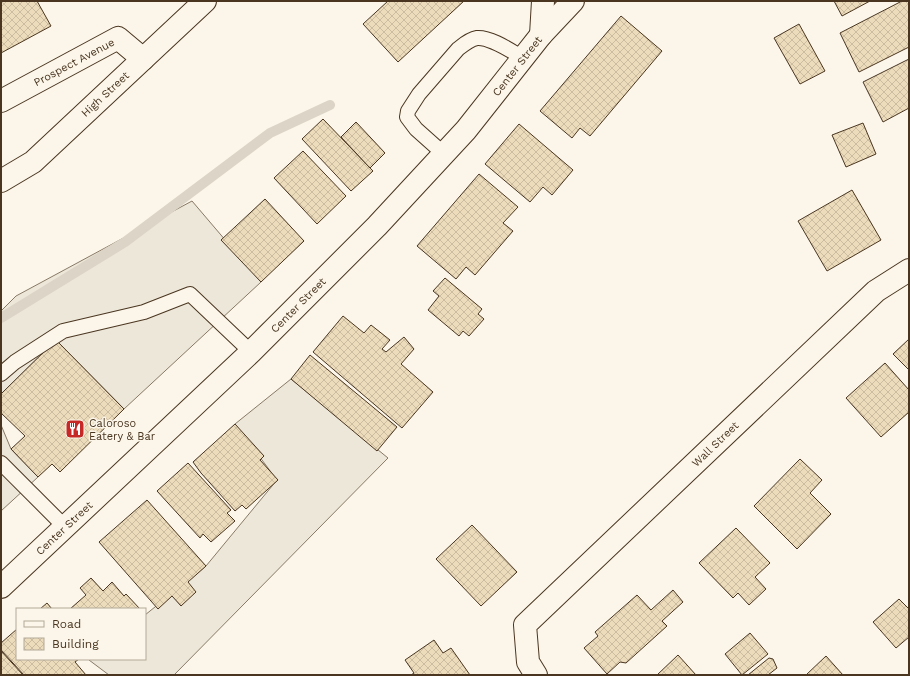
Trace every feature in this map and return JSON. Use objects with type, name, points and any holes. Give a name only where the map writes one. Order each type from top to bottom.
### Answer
[{"type":"street","name":"High Street","points":[[1,181],[33,162],[205,1]]},
{"type":"street","points":[[541,35],[542,1]]},
{"type":"street","name":"Center Street","points":[[1,586],[66,527],[251,352],[377,226],[466,130],[541,35],[573,1]]},
{"type":"street","name":"Prospect Avenue","points":[[1,101],[118,38],[143,59]]},
{"type":"street","name":"Wall Street","points":[[536,675],[528,662],[525,624],[876,291],[909,270]]},
{"type":"lane","points":[[444,154],[416,129],[407,118],[408,111],[419,94],[458,49],[465,43],[477,38],[492,41],[523,58]]},
{"type":"lane","points":[[1,374],[14,362],[63,331],[144,312],[190,294],[251,352]]},
{"type":"lane","points":[[1,463],[66,527]]},
{"type":"shaded area","points":[[192,201],[261,282],[124,409],[56,340],[1,394],[1,311],[16,296]]},
{"type":"shaded area","points":[[291,379],[388,458],[174,675],[109,675],[89,660],[146,660],[146,614],[206,566],[277,480],[235,424]]},
{"type":"shaded area","points":[[1,425],[11,449],[38,477],[1,511]]},
{"type":"building","points":[[1,1],[37,1],[51,26],[1,53]]},
{"type":"building","points":[[388,1],[464,1],[398,62],[363,24]]},
{"type":"building","points":[[834,1],[870,1],[842,16]]},
{"type":"building","points":[[902,1],[909,1],[909,47],[859,72],[840,33]]},
{"type":"building","points":[[621,16],[662,51],[590,136],[580,128],[572,138],[540,111]]},
{"type":"building","points":[[799,24],[825,71],[800,84],[774,38]]},
{"type":"building","points":[[909,59],[909,108],[883,122],[863,82]]},
{"type":"building","points":[[323,119],[373,171],[351,191],[302,139]]},
{"type":"building","points":[[356,122],[385,153],[370,168],[341,137]]},
{"type":"building","points":[[863,123],[876,154],[846,167],[832,135]]},
{"type":"building","points":[[519,124],[573,170],[552,195],[543,187],[530,202],[485,164]]},
{"type":"building","points":[[303,151],[346,196],[317,224],[274,178]]},
{"type":"building","points":[[479,174],[518,207],[503,223],[513,231],[475,275],[466,267],[456,279],[417,246]]},
{"type":"building","points":[[852,190],[881,240],[827,271],[798,221]]},
{"type":"building","points":[[265,199],[304,241],[261,282],[221,240]]},
{"type":"building","points":[[445,278],[482,309],[478,314],[484,319],[469,336],[463,331],[459,336],[428,310],[439,296],[433,291]]},
{"type":"building","points":[[343,316],[364,333],[371,325],[390,340],[382,349],[386,352],[404,337],[414,349],[401,364],[433,392],[402,428],[313,352]]},
{"type":"building","points":[[909,339],[909,370],[893,354]]},
{"type":"building","points":[[56,340],[124,409],[60,472],[52,464],[38,477],[11,449],[25,436],[1,413],[1,394]]},
{"type":"building","points":[[310,355],[397,427],[377,451],[291,379]]},
{"type":"building","points":[[885,363],[909,390],[909,412],[881,437],[846,398]]},
{"type":"building","points":[[235,424],[264,456],[260,460],[278,480],[246,509],[242,505],[235,511],[193,462]]},
{"type":"building","points":[[800,459],[822,480],[810,493],[831,514],[797,549],[754,506]]},
{"type":"building","points":[[188,463],[231,510],[227,513],[235,521],[211,542],[203,534],[200,538],[157,491]]},
{"type":"building","points":[[147,500],[206,566],[188,582],[196,592],[181,606],[172,596],[158,609],[99,542]]},
{"type":"building","points":[[472,525],[517,572],[481,606],[436,559]]},
{"type":"building","points":[[736,528],[770,563],[755,577],[766,589],[749,605],[738,593],[733,598],[699,563]]},
{"type":"building","points":[[91,578],[103,591],[112,582],[124,596],[126,594],[139,608],[71,608],[86,595],[80,588]]},
{"type":"building","points":[[673,590],[683,602],[662,621],[667,626],[626,663],[620,662],[607,674],[584,648],[598,636],[595,632],[637,595],[651,610]]},
{"type":"building","points":[[899,599],[909,609],[909,637],[896,648],[873,622]]},
{"type":"building","points":[[47,603],[51,608],[41,608]]},
{"type":"building","points":[[16,630],[16,660],[78,660],[75,662],[86,675],[24,675],[1,650],[1,643]]},
{"type":"building","points":[[750,633],[768,654],[742,675],[725,654]]},
{"type":"building","points":[[434,640],[443,653],[451,648],[470,675],[411,675],[414,673],[405,660]]},
{"type":"building","points":[[1,651],[23,675],[1,675]]},
{"type":"building","points":[[678,655],[696,675],[657,675]]},
{"type":"building","points":[[826,656],[843,675],[806,675]]},
{"type":"building","points":[[769,658],[773,659],[777,668],[768,675],[748,675]]},
{"type":"waterway","points":[[1,318],[125,242],[270,133],[330,105]]},
{"type":"place","name":"Caloroso Eatery & Bar","points":[[75,429]]}]
